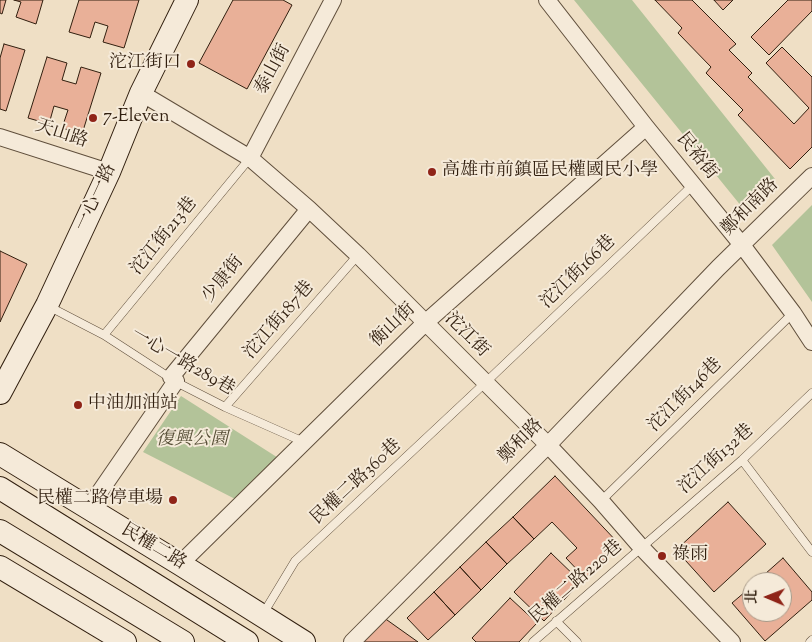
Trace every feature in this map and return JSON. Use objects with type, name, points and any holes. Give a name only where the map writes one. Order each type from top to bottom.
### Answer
[{"type":"street","name":"一心一路","points":[[0,393],[47,305],[110,172],[141,93],[187,0]]},
{"type":"street","name":"泰山街","points":[[250,158],[334,0]]},
{"type":"street","name":"民裕街","points":[[547,0],[742,245],[793,312],[812,342]]},
{"type":"street","name":"沱江街","points":[[141,93],[250,158],[309,209],[358,255],[548,445],[641,547],[732,642]]},
{"type":"street","name":"衡山街","points":[[180,564],[425,323],[646,126]]},
{"type":"street","name":"天山路","points":[[0,137],[110,172]]},
{"type":"street","name":"鄭和南路","points":[[718,268],[812,176]]},
{"type":"street","name":"少康街","points":[[88,509],[175,380],[309,209]]},
{"type":"street","name":"鄭和路","points":[[352,642],[548,445],[718,268]]},
{"type":"street","name":"民權二路","points":[[0,454],[304,642]]},
{"type":"street","name":"民權二路","points":[[0,488],[247,642]]},
{"type":"street","points":[[0,531],[183,642]]},
{"type":"street","points":[[0,567],[111,636]]},
{"type":"lane","name":"沱江街213巷","points":[[104,335],[250,158]]},
{"type":"lane","name":"沱江街166巷","points":[[485,383],[693,185]]},
{"type":"lane","name":"沱江街187巷","points":[[225,407],[358,255]]},
{"type":"lane","name":"一心一路289巷","points":[[47,305],[104,335],[175,380],[225,407],[304,442]]},
{"type":"lane","name":"沱江街146巷","points":[[601,501],[793,312]]},
{"type":"lane","name":"民權二路360巷","points":[[262,616],[295,561],[485,383]]},
{"type":"lane","name":"沱江街132巷","points":[[641,547],[742,460],[812,393]]},
{"type":"lane","points":[[742,460],[812,552]]},
{"type":"lane","name":"民權二路220巷","points":[[533,642],[641,547]]},
{"type":"lane","points":[[556,621],[577,642]]},
{"type":"green space","points":[[574,0],[632,0],[775,179],[746,212]]},
{"type":"green space","points":[[812,205],[812,302],[772,245]]},
{"type":"green space","name":"復興公園","points":[[181,396],[283,461],[241,502],[143,452]]},
{"type":"building","points":[[0,0],[6,0],[2,14],[0,13]]},
{"type":"building","points":[[14,0],[43,0],[36,24],[16,17],[21,2]]},
{"type":"building","points":[[79,0],[139,0],[124,48],[103,42],[108,26],[95,22],[90,38],[69,32]]},
{"type":"building","points":[[233,0],[283,0],[292,5],[247,89],[199,63]]},
{"type":"building","points":[[655,0],[692,0],[736,44],[729,50],[752,73],[748,77],[794,124],[809,108],[766,63],[782,47],[812,77],[812,147],[790,169],[738,115],[743,110],[706,73],[711,67],[678,33],[682,28]]},
{"type":"building","points":[[714,0],[733,0],[723,10]]},
{"type":"building","points":[[788,0],[812,0],[812,11],[769,55],[751,37]]},
{"type":"building","points":[[4,44],[25,50],[6,111],[0,109],[0,58]]},
{"type":"building","points":[[47,57],[67,63],[62,80],[76,84],[81,67],[101,73],[82,134],[62,128],[68,110],[54,106],[49,124],[28,118]]},
{"type":"building","points":[[0,251],[27,264],[0,322]]},
{"type":"building","points":[[555,476],[620,545],[585,578],[566,558],[577,548],[552,522],[534,539],[513,517]]},
{"type":"building","points":[[728,502],[766,544],[714,592],[676,550]]},
{"type":"building","points":[[513,517],[534,539],[507,564],[486,542]]},
{"type":"building","points":[[486,542],[507,564],[481,590],[460,567]]},
{"type":"building","points":[[551,553],[581,582],[544,621],[514,592]]},
{"type":"building","points":[[783,558],[812,592],[812,600],[792,617],[792,572],[767,572]]},
{"type":"building","points":[[460,567],[481,590],[455,615],[434,592]]},
{"type":"building","points":[[434,592],[455,615],[428,640],[407,618]]},
{"type":"building","points":[[742,594],[742,615],[732,603]]},
{"type":"building","points":[[510,598],[537,623],[519,642],[476,642],[472,638]]},
{"type":"building","points":[[380,615],[418,642],[362,642]]},
{"type":"building","points":[[748,622],[787,622],[765,641]]},
{"type":"place","name":"沱江街口","points":[[191,64]]},
{"type":"place","name":"7-Eleven","points":[[93,118]]},
{"type":"place","name":"高雄市前鎮區民權國民小學","points":[[432,172]]},
{"type":"place","name":"中油加油站","points":[[78,405]]},
{"type":"place","name":"民權二路停車場","points":[[173,500]]},
{"type":"place","name":"祿雨","points":[[662,556]]}]
